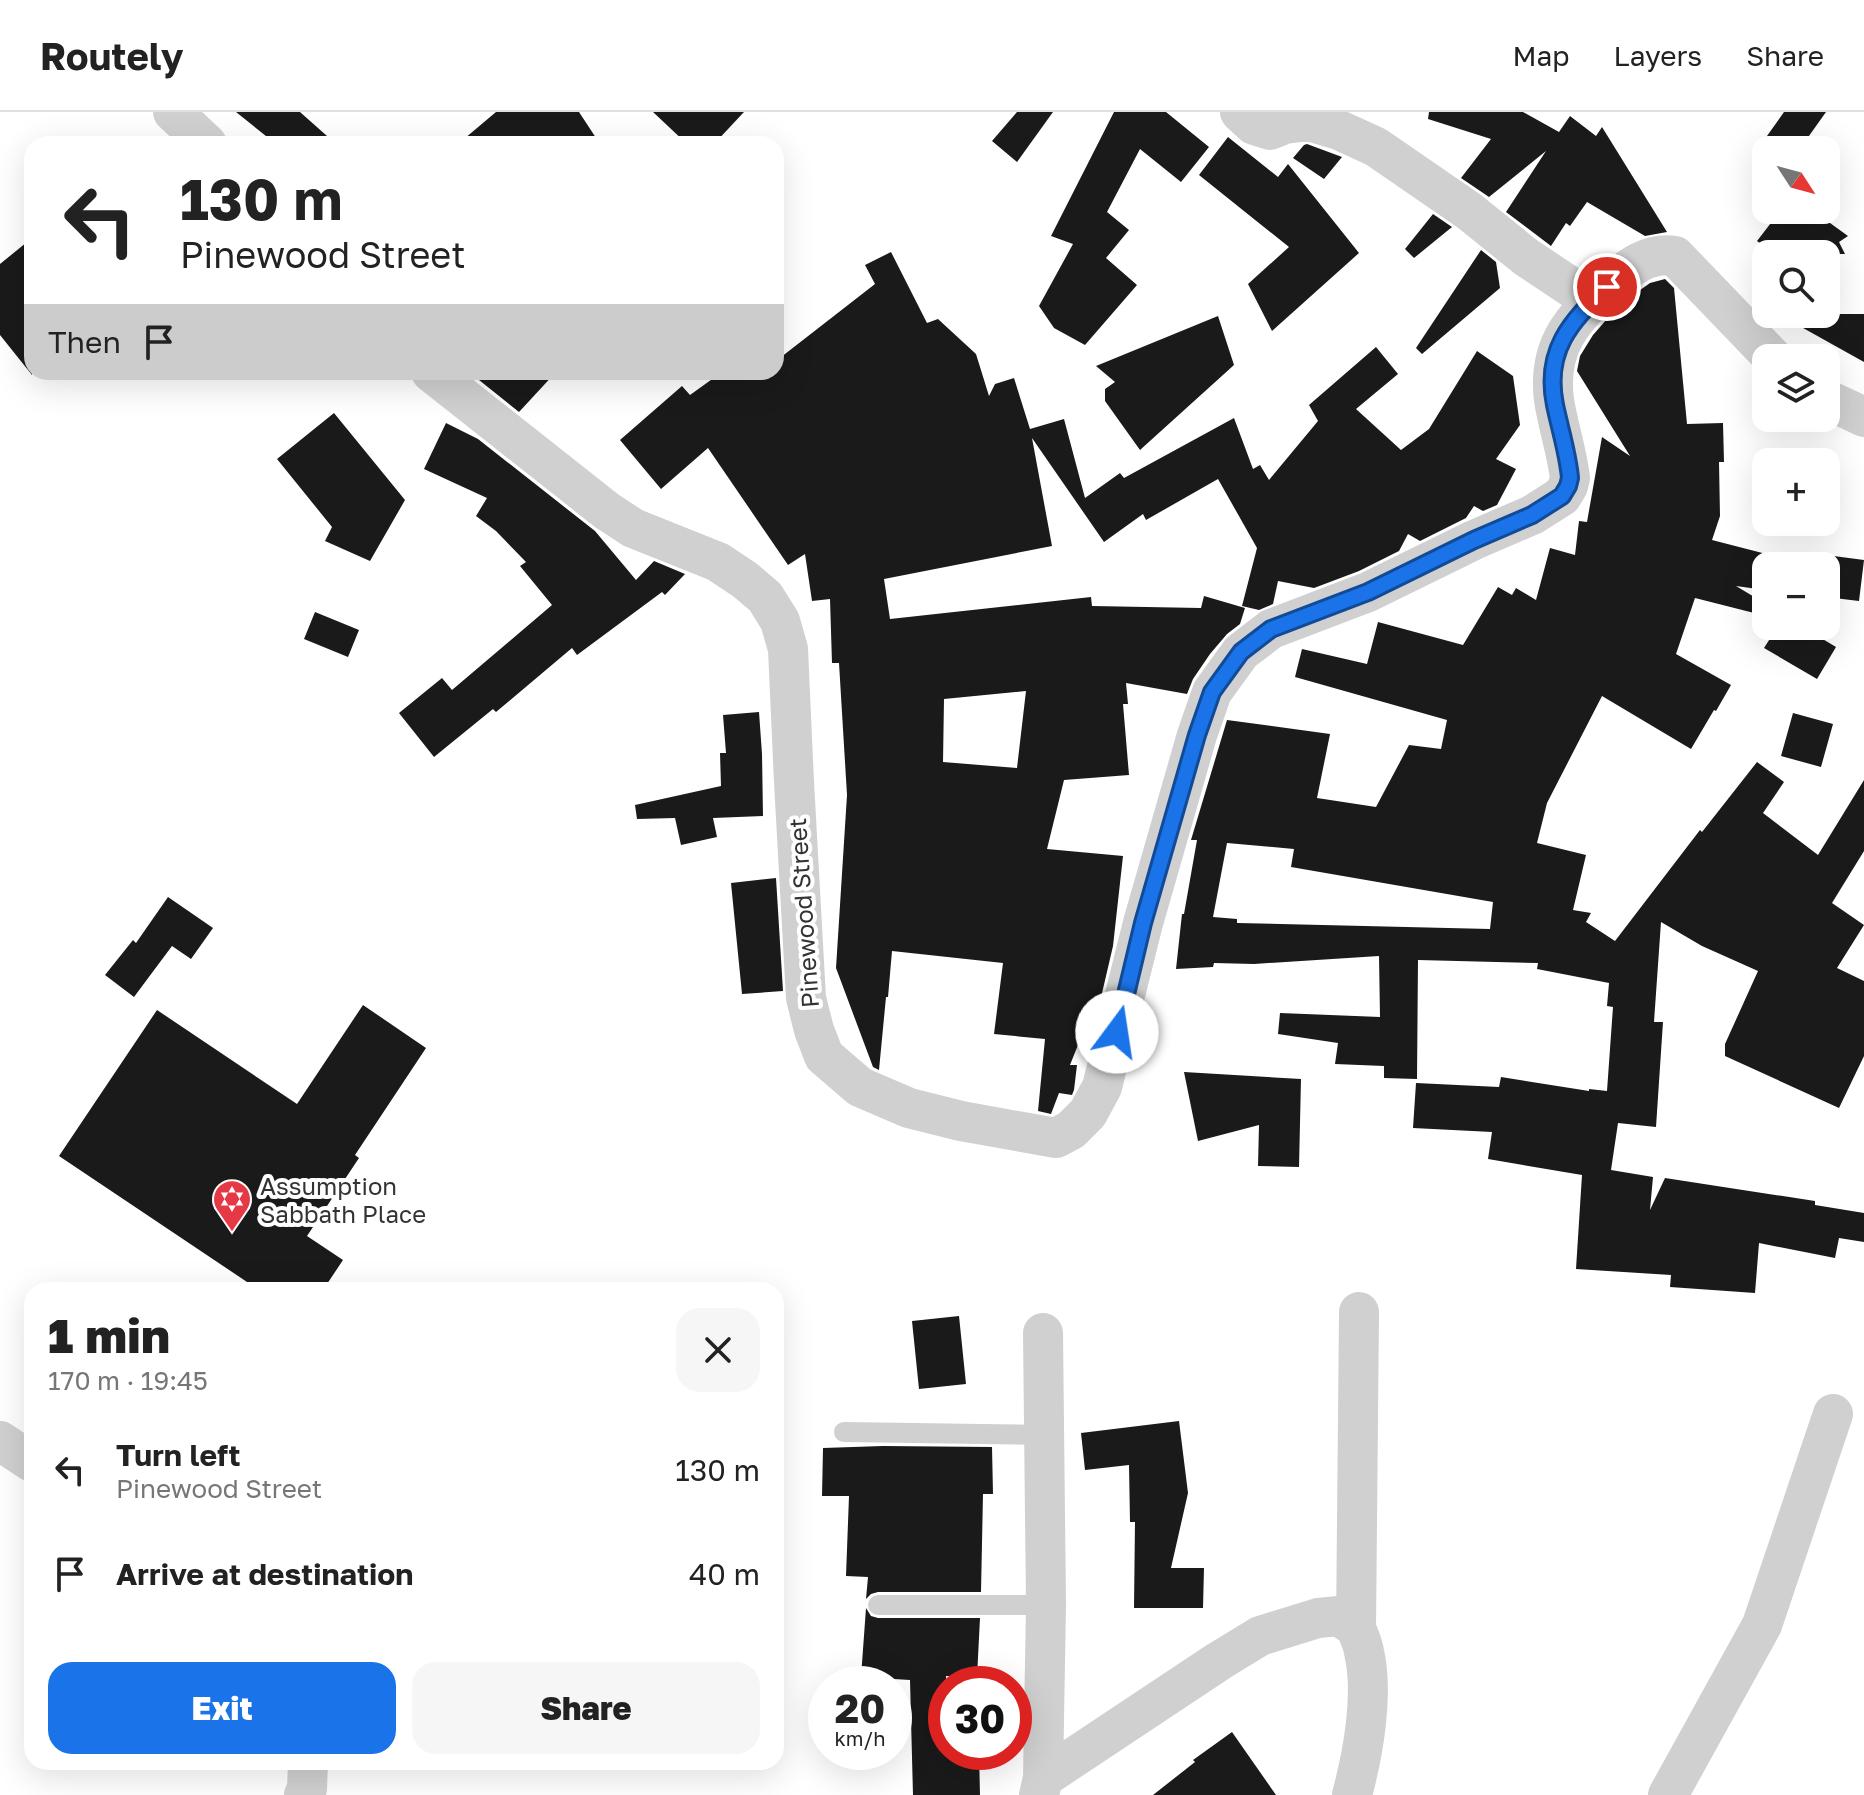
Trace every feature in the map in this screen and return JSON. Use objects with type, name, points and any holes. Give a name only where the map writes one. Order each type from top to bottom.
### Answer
[{"type":"street","points":[[173,112],[198,136]]},
{"type":"street","points":[[1240,112],[1254,125],[1270,130],[1285,124],[1309,121],[1339,130],[1376,147],[1469,211],[1526,257],[1592,301]]},
{"type":"street","name":"Pinewood Street","points":[[441,380],[607,511],[633,528],[718,562],[745,580],[765,597],[780,621],[788,649],[806,998],[824,1056],[860,1087],[909,1108],[1056,1138],[1071,1130],[1088,1113],[1102,1087],[1147,909],[1197,735],[1212,692],[1241,652],[1271,629],[1368,592],[1532,515],[1562,496],[1570,478],[1554,400],[1553,363],[1563,338],[1592,301],[1640,260],[1675,256],[1760,344]]},
{"type":"street","points":[[1840,406],[1864,417]]},
{"type":"street","points":[[1352,1795],[1360,1766],[1368,1701],[1365,1653],[1356,1628],[1359,1312]]},
{"type":"street","points":[[1041,1787],[1046,1605],[1043,1333]]},
{"type":"street","points":[[1668,1795],[1762,1625],[1833,1414]]},
{"type":"street","points":[[0,1441],[24,1457]]},
{"type":"street","points":[[1041,1787],[1219,1661],[1260,1636],[1318,1618],[1339,1616],[1356,1628]]},
{"type":"street","points":[[304,1795],[308,1770]]},
{"type":"lane","points":[[844,1432],[1043,1435]]},
{"type":"lane","points":[[878,1605],[1046,1605]]},
{"type":"building","points":[[236,112],[300,112],[327,136],[266,136]]},
{"type":"building","points":[[496,112],[579,112],[595,136],[468,136]]},
{"type":"building","points":[[653,112],[744,112],[722,136],[678,136]]},
{"type":"building","points":[[1017,112],[1053,112],[1017,162],[992,141]]},
{"type":"building","points":[[1114,112],[1166,112],[1209,147],[1181,182],[1140,149],[1107,212],[1129,230],[1106,258],[1137,285],[1085,345],[1054,328],[1039,306],[1073,244],[1051,236]]},
{"type":"building","points":[[1429,112],[1523,112],[1559,132],[1570,116],[1596,136],[1602,127],[1667,232],[1645,236],[1587,202],[1570,226],[1566,223],[1551,246],[1506,212],[1546,151],[1489,197],[1461,178],[1491,139],[1428,119]]},
{"type":"building","points":[[1784,112],[1826,112],[1809,136],[1767,136]]},
{"type":"building","points":[[1228,137],[1278,177],[1288,164],[1359,253],[1272,331],[1248,284],[1289,247],[1199,175]]},
{"type":"building","points":[[1307,144],[1342,157],[1324,179],[1293,158]]},
{"type":"building","points":[[1433,214],[1452,227],[1414,258],[1405,249]]},
{"type":"building","points":[[1770,224],[1831,224],[1848,236],[1840,241],[1758,240]]},
{"type":"building","points":[[24,244],[24,365],[0,335],[0,264]]},
{"type":"building","points":[[1481,250],[1496,262],[1500,288],[1422,354],[1416,348]]},
{"type":"building","points":[[891,252],[927,323],[938,319],[976,354],[989,396],[995,384],[1014,378],[1030,429],[1064,419],[1085,498],[1120,473],[1124,478],[1234,418],[1253,469],[1260,465],[1269,480],[1318,421],[1309,405],[1376,347],[1398,374],[1356,409],[1401,450],[1429,429],[1477,351],[1513,376],[1520,425],[1496,459],[1516,469],[1497,505],[1483,511],[1474,506],[1466,518],[1420,541],[1408,534],[1399,551],[1314,588],[1278,581],[1273,604],[1259,610],[1242,606],[1257,548],[1218,479],[1146,520],[1143,514],[1104,542],[1032,438],[1052,546],[884,579],[890,619],[1091,597],[1092,606],[1201,608],[1204,596],[1245,608],[1240,624],[1210,654],[1187,694],[1126,683],[1128,704],[1123,704],[1129,775],[1064,780],[1047,849],[1123,856],[1113,946],[1099,1006],[1094,1005],[1070,1065],[1077,1065],[1072,1095],[1059,1093],[1051,1114],[1038,1111],[1045,1039],[994,1034],[1003,963],[892,951],[879,1070],[873,1067],[836,968],[847,795],[839,663],[832,663],[830,599],[812,601],[805,554],[788,565],[708,448],[661,489],[620,440],[682,386],[690,395],[711,380],[784,380],[784,355],[875,284],[865,265]],"holes":[[[1026,691],[1017,768],[943,762],[944,699]]]},
{"type":"building","points":[[1665,279],[1674,288],[1687,424],[1723,423],[1724,462],[1719,462],[1720,516],[1712,540],[1758,552],[1752,552],[1752,588],[1736,586],[1752,596],[1752,612],[1695,598],[1676,654],[1731,685],[1691,749],[1602,696],[1547,803],[1537,843],[1586,855],[1573,910],[1591,913],[1586,922],[1615,941],[1757,762],[1784,782],[1763,813],[1818,855],[1864,780],[1864,851],[1832,903],[1864,925],[1837,968],[1864,981],[1864,1056],[1839,1108],[1725,1056],[1725,1044],[1758,971],[1702,946],[1661,922],[1654,1022],[1663,1022],[1656,1127],[1618,1123],[1611,1170],[1653,1177],[1650,1210],[1665,1178],[1815,1201],[1815,1205],[1864,1213],[1864,1242],[1839,1238],[1835,1258],[1759,1243],[1755,1293],[1670,1287],[1671,1275],[1576,1269],[1582,1175],[1488,1159],[1492,1132],[1413,1128],[1416,1083],[1499,1087],[1501,1077],[1607,1091],[1613,1007],[1607,1006],[1609,983],[1537,969],[1538,963],[1418,960],[1417,1079],[1384,1078],[1384,1066],[1335,1064],[1338,1043],[1278,1034],[1280,1013],[1380,1017],[1379,956],[1254,964],[1214,963],[1213,967],[1176,969],[1182,914],[1197,840],[1191,840],[1227,720],[1330,734],[1317,798],[1376,807],[1409,745],[1441,749],[1447,720],[1295,677],[1302,649],[1367,664],[1378,622],[1463,645],[1498,587],[1512,595],[1516,588],[1536,600],[1550,548],[1575,555],[1579,521],[1587,522],[1602,437],[1630,456],[1577,371],[1580,356],[1593,335],[1629,298],[1650,283]],"holes":[[[1227,843],[1294,849],[1291,867],[1493,902],[1490,929],[1237,923],[1237,919],[1213,917]]]},
{"type":"building","points":[[1840,314],[1864,314],[1864,362],[1840,349],[1840,344],[1832,344],[1803,328],[1840,328]]},
{"type":"building","points":[[1218,316],[1234,365],[1140,450],[1105,401],[1105,389],[1115,382],[1096,366]]},
{"type":"building","points":[[479,380],[549,380],[519,412]]},
{"type":"building","points":[[334,413],[405,500],[370,561],[325,541],[332,527],[277,459]]},
{"type":"building","points":[[446,423],[478,439],[595,531],[636,580],[654,561],[685,574],[665,595],[662,592],[577,655],[572,648],[496,712],[493,709],[434,757],[399,713],[442,678],[452,690],[552,605],[520,566],[526,562],[496,531],[476,516],[487,498],[424,469]]},
{"type":"building","points":[[1840,557],[1864,560],[1859,601],[1840,599]]},
{"type":"building","points":[[315,612],[359,630],[348,657],[304,639]]},
{"type":"building","points":[[1769,640],[1824,640],[1836,647],[1817,679],[1764,648]]},
{"type":"building","points":[[759,712],[763,816],[713,818],[717,837],[681,845],[675,818],[637,819],[635,805],[721,786],[720,753],[726,753],[723,715]]},
{"type":"building","points":[[1793,713],[1833,724],[1821,767],[1781,756]]},
{"type":"building","points":[[776,878],[783,991],[742,994],[731,883]]},
{"type":"building","points":[[168,897],[213,928],[191,959],[172,946],[134,997],[105,975],[133,940],[136,943]]},
{"type":"building","points":[[363,1005],[426,1048],[355,1155],[359,1158],[307,1236],[343,1260],[328,1282],[247,1282],[59,1156],[157,1010],[297,1104]]},
{"type":"building","points":[[1184,1072],[1301,1079],[1299,1167],[1258,1166],[1259,1125],[1198,1141]]},
{"type":"building","points":[[959,1316],[966,1384],[919,1389],[912,1321]]},
{"type":"building","points":[[1179,1421],[1188,1493],[1171,1568],[1204,1568],[1203,1608],[1134,1608],[1135,1522],[1130,1522],[1129,1465],[1085,1470],[1081,1433]]},
{"type":"building","points":[[992,1447],[993,1494],[983,1494],[981,1592],[878,1592],[866,1599],[868,1577],[846,1576],[849,1496],[822,1496],[823,1448]]},
{"type":"building","points":[[866,1608],[871,1616],[878,1618],[980,1618],[978,1666],[928,1666],[928,1770],[979,1770],[980,1795],[913,1795],[912,1666],[862,1666]]},
{"type":"building","points":[[1232,1732],[1276,1795],[1153,1795],[1195,1762],[1193,1760]]},
{"type":"place","name":"Assumption Sabbath Place","points":[[232,1233]]},
{"type":"route","points":[[1117,1032],[1143,923],[1212,692],[1241,652],[1271,629],[1368,592],[1532,515],[1562,496],[1570,478],[1554,400],[1553,363],[1563,338],[1583,310],[1607,287]]}]
